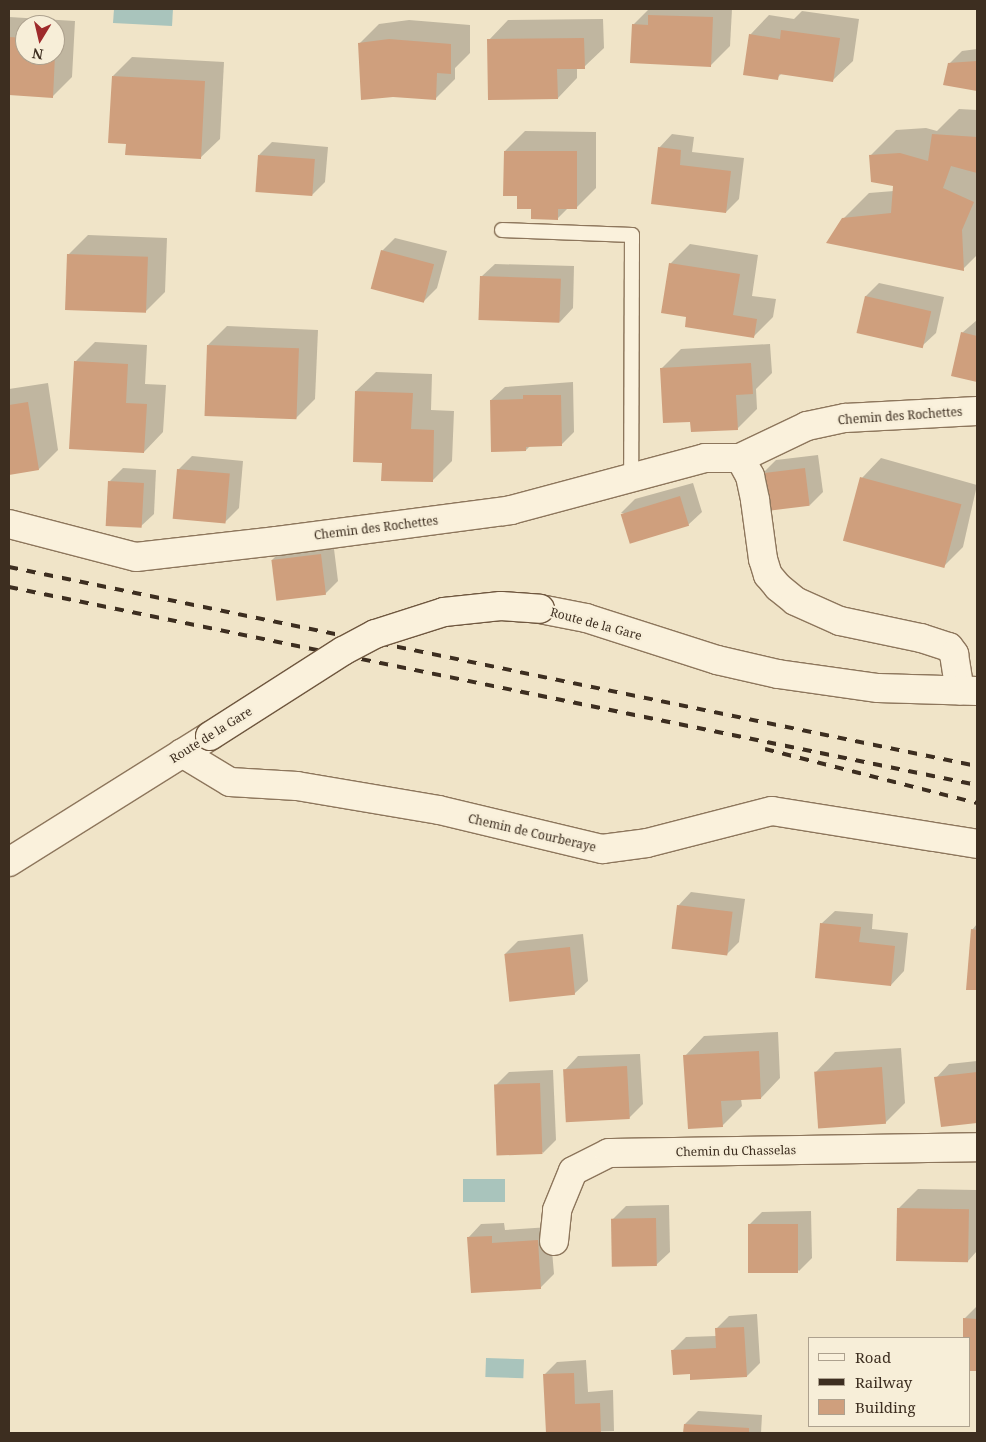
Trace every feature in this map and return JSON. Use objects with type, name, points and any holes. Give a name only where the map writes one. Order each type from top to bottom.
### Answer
[{"type":"street","name":"Chemin des Rochettes","points":[[9,524],[136,557],[511,510],[631,476],[705,458],[740,458],[807,426],[845,418],[977,411]]},
{"type":"street","points":[[740,458],[754,492],[763,559],[768,575],[778,588],[795,601],[840,621],[921,638],[949,647],[954,654],[968,691]]},
{"type":"street","name":"Route de la Gare","points":[[9,862],[343,651],[392,628],[444,612],[501,606],[540,609],[586,618],[717,660],[778,674],[878,688],[968,691]]},
{"type":"street","name":"Chemin de Courberaye","points":[[182,753],[230,782],[296,786],[439,810],[602,849],[647,843],[772,811],[977,844]]},
{"type":"street","name":"Chemin du Chasselas","points":[[554,1241],[557,1210],[573,1171],[609,1153],[977,1147]]},
{"type":"lane","points":[[502,230],[632,235],[631,476]]},
{"type":"water","points":[[114,9],[173,9],[172,26],[113,23]]},
{"type":"water","points":[[463,1179],[505,1179],[505,1202],[463,1202]]},
{"type":"water","points":[[486,1358],[524,1359],[523,1378],[485,1377]]},
{"type":"building","points":[[648,15],[713,17],[711,67],[630,63],[632,24],[648,25]]},
{"type":"building","points":[[781,30],[840,38],[833,82],[779,74],[778,80],[743,75],[749,34],[780,39]]},
{"type":"building","points":[[9,37],[15,37],[15,65],[55,65],[53,98],[9,95]]},
{"type":"building","points":[[584,38],[585,69],[557,69],[558,99],[488,100],[487,39]]},
{"type":"building","points":[[389,39],[451,44],[451,74],[437,73],[436,100],[393,97],[361,100],[358,43]]},
{"type":"building","points":[[977,61],[977,91],[943,85],[948,63]]},
{"type":"building","points":[[112,76],[205,81],[201,159],[125,155],[126,144],[108,143]]},
{"type":"building","points":[[932,134],[977,137],[977,173],[951,166],[943,188],[974,202],[962,230],[964,271],[826,243],[842,218],[891,213],[893,186],[871,182],[869,155],[900,153],[928,161]]},
{"type":"building","points":[[658,147],[681,150],[680,165],[731,171],[726,213],[651,204]]},
{"type":"building","points":[[504,151],[577,151],[577,209],[558,209],[558,220],[531,219],[531,209],[517,209],[517,196],[503,196]]},
{"type":"building","points":[[258,155],[315,159],[312,196],[255,192]]},
{"type":"building","points":[[381,250],[434,264],[424,303],[371,289]]},
{"type":"building","points":[[67,254],[148,257],[146,313],[65,310]]},
{"type":"building","points":[[669,263],[740,274],[733,315],[757,319],[754,338],[685,327],[686,317],[661,313]]},
{"type":"building","points":[[480,276],[561,279],[559,323],[478,320]]},
{"type":"building","points":[[865,296],[931,311],[923,348],[856,333]]},
{"type":"building","points":[[961,332],[977,336],[977,382],[951,376]]},
{"type":"building","points":[[207,345],[299,348],[296,419],[205,416]]},
{"type":"building","points":[[74,361],[128,364],[126,403],[147,404],[144,453],[69,449]]},
{"type":"building","points":[[751,363],[753,394],[736,395],[738,430],[691,432],[690,422],[663,423],[660,368]]},
{"type":"building","points":[[355,391],[413,393],[411,429],[434,430],[433,482],[381,481],[382,463],[353,462]]},
{"type":"building","points":[[523,395],[561,395],[562,446],[526,447],[526,451],[491,452],[490,400],[523,399]]},
{"type":"building","points":[[28,402],[39,470],[9,475],[9,405]]},
{"type":"building","points":[[805,468],[810,506],[767,511],[762,473]]},
{"type":"building","points":[[177,469],[230,474],[225,523],[173,519]]},
{"type":"building","points":[[860,477],[961,504],[944,568],[843,541]]},
{"type":"building","points":[[108,481],[144,483],[142,528],[106,526]]},
{"type":"building","points":[[680,496],[689,526],[630,544],[621,514]]},
{"type":"building","points":[[321,554],[326,595],[276,601],[271,560]]},
{"type":"building","points":[[677,905],[733,912],[727,955],[672,949]]},
{"type":"building","points":[[820,923],[861,927],[859,942],[895,946],[891,986],[815,978]]},
{"type":"building","points":[[971,929],[977,930],[977,990],[966,990]]},
{"type":"building","points":[[570,947],[575,995],[509,1002],[504,954]]},
{"type":"building","points":[[759,1051],[761,1099],[721,1101],[723,1127],[688,1129],[683,1055]]},
{"type":"building","points":[[627,1066],[630,1119],[566,1122],[563,1069]]},
{"type":"building","points":[[882,1067],[886,1124],[818,1129],[814,1072]]},
{"type":"building","points":[[977,1072],[977,1123],[941,1127],[934,1077]]},
{"type":"building","points":[[540,1083],[542,1154],[497,1156],[494,1085]]},
{"type":"building","points":[[897,1208],[969,1209],[968,1262],[896,1261]]},
{"type":"building","points":[[656,1218],[657,1266],[612,1267],[611,1219]]},
{"type":"building","points":[[748,1224],[798,1224],[798,1273],[748,1273]]},
{"type":"building","points":[[492,1236],[492,1243],[538,1240],[541,1289],[471,1293],[467,1237]]},
{"type":"building","points":[[963,1318],[977,1319],[977,1371],[971,1371],[971,1337],[963,1337]]},
{"type":"building","points":[[744,1327],[747,1377],[690,1380],[690,1374],[673,1375],[671,1350],[716,1348],[715,1328]]},
{"type":"building","points":[[574,1373],[575,1404],[600,1403],[601,1433],[546,1433],[543,1374]]},
{"type":"building","points":[[684,1424],[749,1428],[749,1433],[683,1433]]},
{"type":"railway","points":[[9,567],[977,766]]},
{"type":"railway","points":[[9,587],[977,785]]},
{"type":"railway","points":[[765,749],[977,803]]}]
